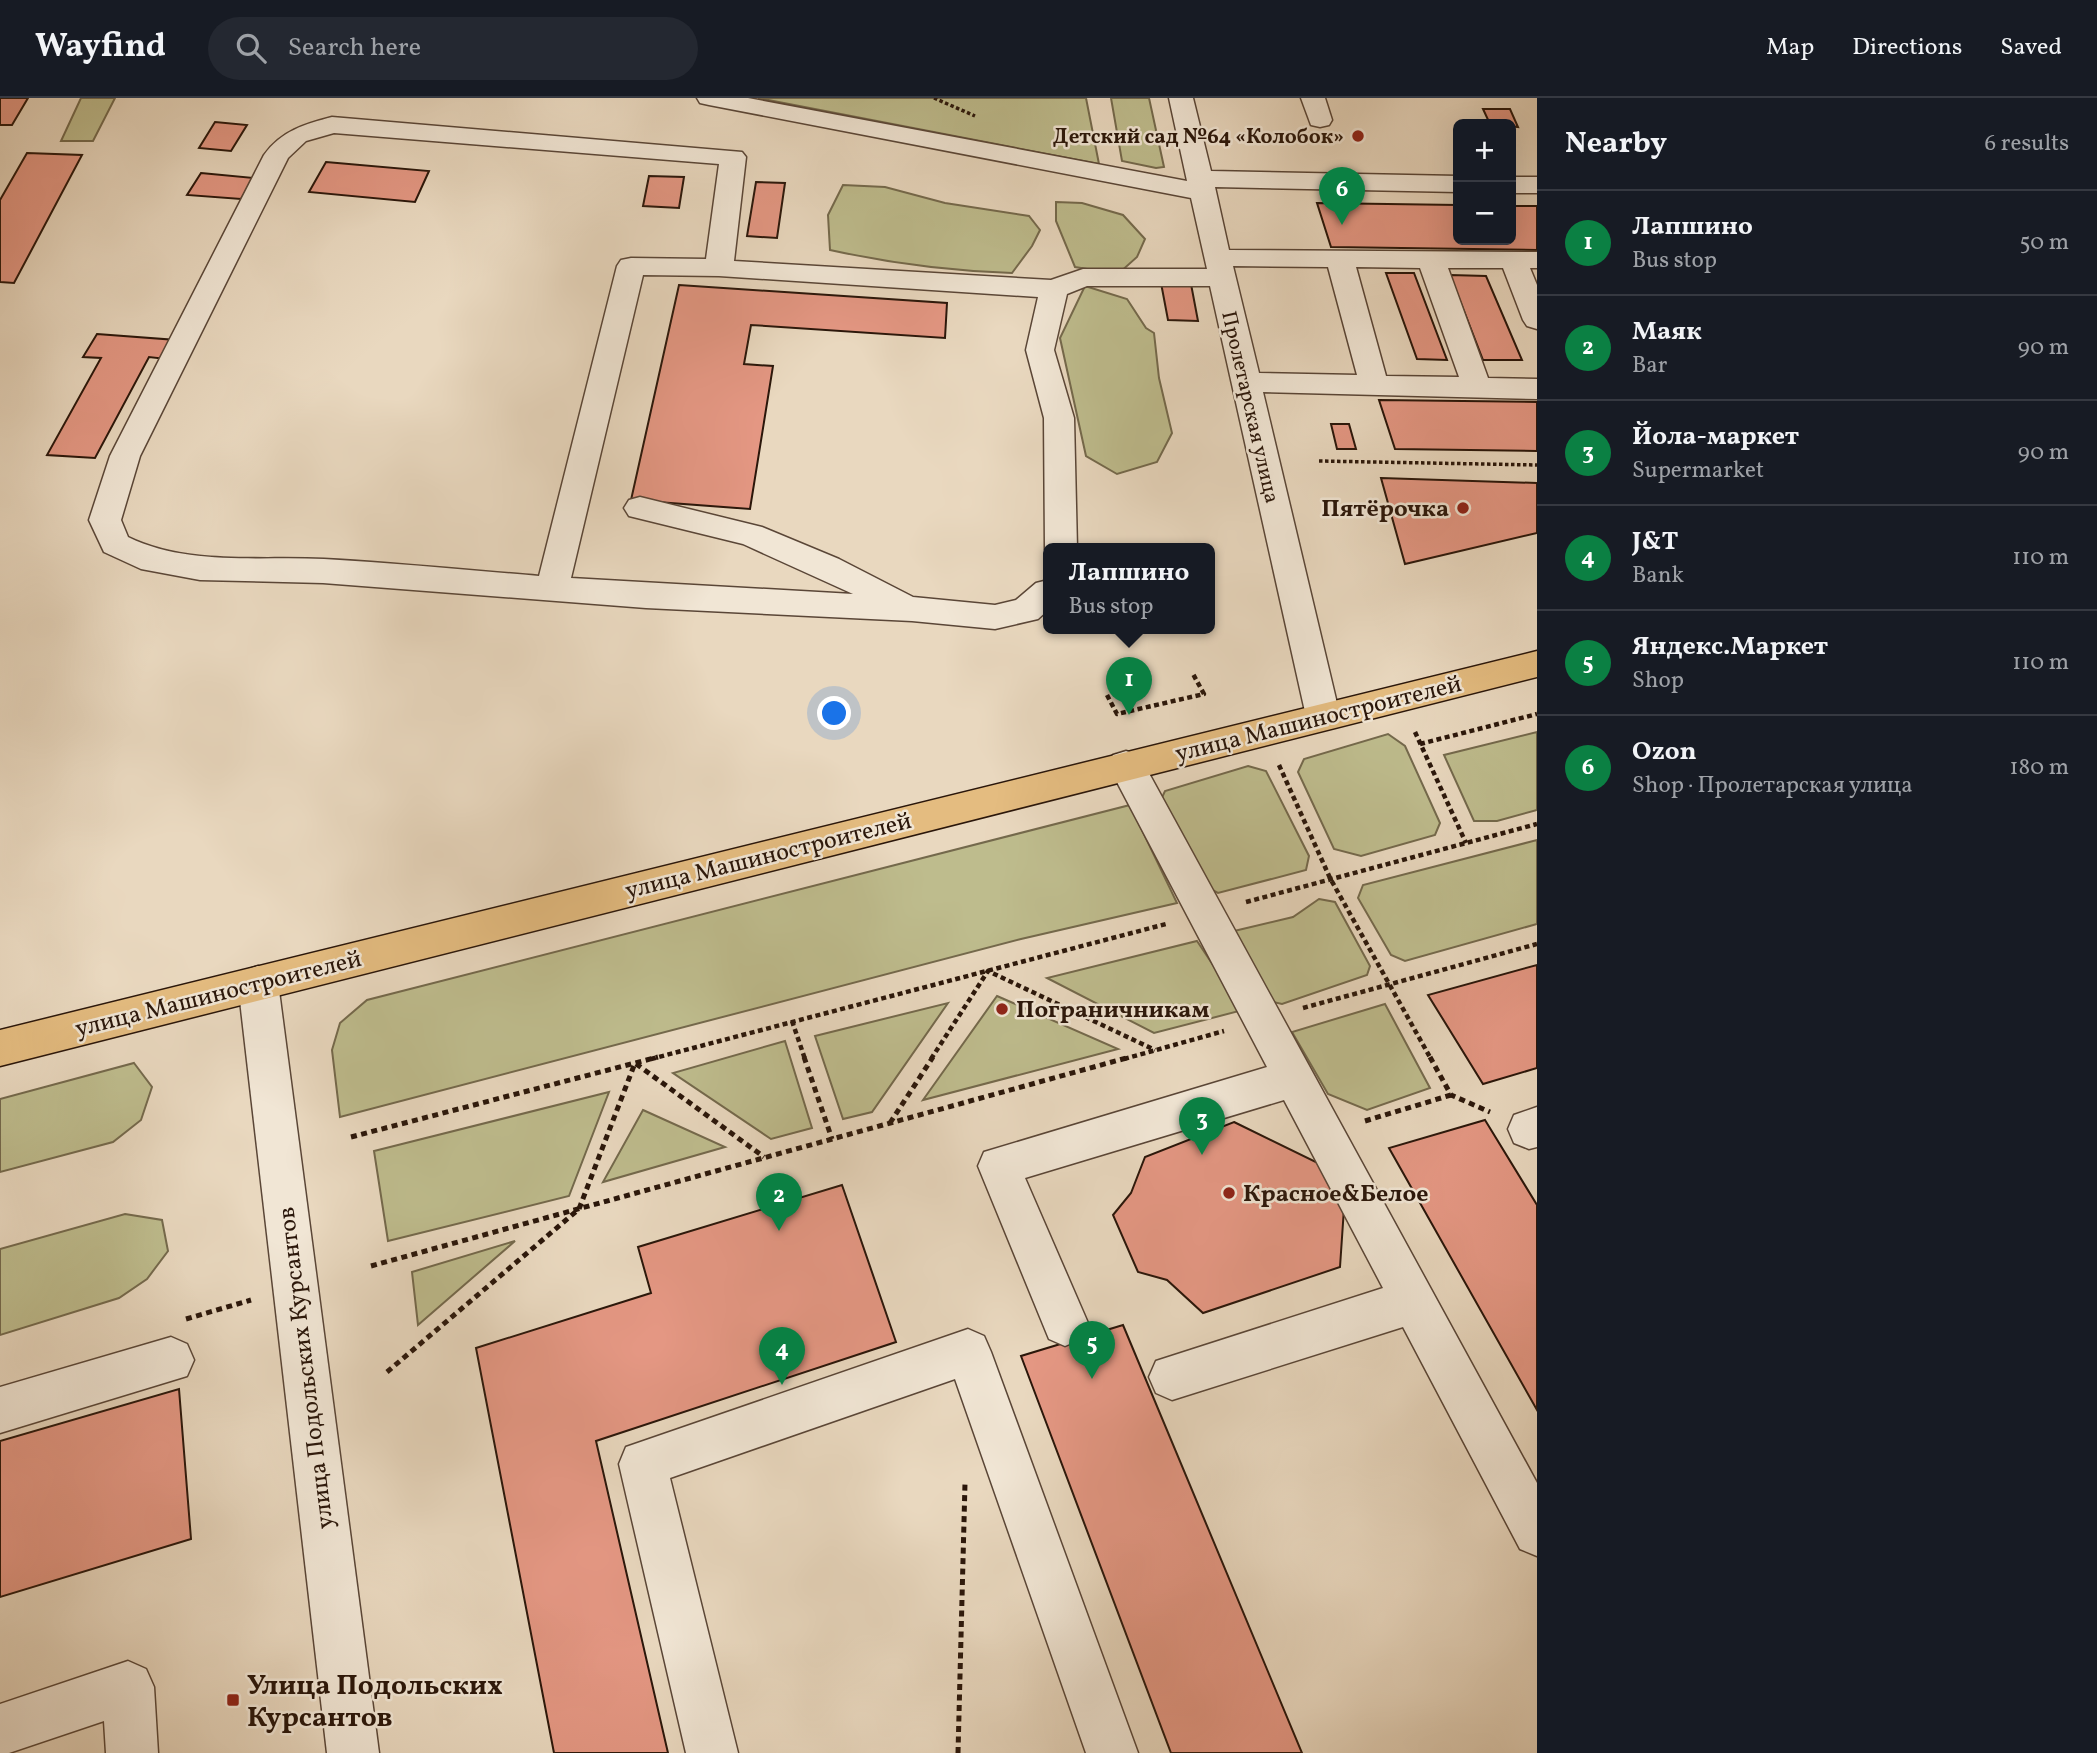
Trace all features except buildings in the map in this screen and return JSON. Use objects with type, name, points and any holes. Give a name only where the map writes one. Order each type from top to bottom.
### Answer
[{"type":"main road","name":"улица Машиностроителей","points":[[0,1048],[1537,664]]},
{"type":"street","points":[[709,98],[1201,186],[1453,184]]},
{"type":"street","name":"Пролетарская улица","points":[[1181,98],[1323,716]]},
{"type":"street","points":[[719,268],[733,157],[332,125],[297,136],[277,155],[125,456],[112,492],[106,520],[115,544],[141,557],[200,568],[323,571],[646,596],[912,609],[995,617],[1026,610],[1043,596]]},
{"type":"street","points":[[1516,185],[1537,185]]},
{"type":"street","points":[[1340,259],[1371,374]]},
{"type":"street","points":[[552,588],[631,267],[719,268],[1054,289],[1083,277],[1340,259],[1525,260],[1537,320]]},
{"type":"street","points":[[1431,260],[1473,377]]},
{"type":"street","points":[[1054,289],[1040,350],[1059,418],[1061,543]]},
{"type":"street","points":[[1473,377],[1537,367]]},
{"type":"street","points":[[1246,382],[1371,374],[1473,377],[1537,389]]},
{"type":"street","points":[[640,508],[751,535],[828,567],[912,609]]},
{"type":"street","points":[[1126,765],[1537,1532]]},
{"type":"street","name":"улица Подольских Курсантов","points":[[258,983],[352,1753]]},
{"type":"street","points":[[1065,1323],[999,1166],[1294,1079]]},
{"type":"street","points":[[1172,1377],[1413,1301]]},
{"type":"street","points":[[712,1753],[643,1464],[968,1352],[1112,1753]]},
{"type":"street","points":[[0,1410],[172,1360]]},
{"type":"street","points":[[0,1730],[128,1687],[132,1753]]},
{"type":"path","points":[[1318,461],[1537,465]]},
{"type":"path","points":[[1107,695],[1117,714],[1204,694],[1193,674]]},
{"type":"path","points":[[1420,744],[1537,714]]},
{"type":"path","points":[[1413,728],[1466,843]]},
{"type":"path","points":[[1277,760],[1330,878],[1451,1095],[1533,1128]]},
{"type":"path","points":[[351,1137],[1205,914],[1537,824]]},
{"type":"path","points":[[372,1266],[1537,944]]},
{"type":"path","points":[[988,971],[1156,1050]]},
{"type":"path","points":[[889,1124],[988,971]]},
{"type":"path","points":[[792,1021],[832,1139]]},
{"type":"path","points":[[635,1063],[765,1158]]},
{"type":"path","points":[[387,1372],[579,1209],[635,1063]]},
{"type":"path","points":[[1323,1133],[1451,1095]]},
{"type":"path","points":[[958,1753],[965,1476]]},
{"type":"shaded area","points":[[81,98],[115,98],[93,141],[61,141]]},
{"type":"shaded area","points":[[758,98],[1086,98],[1099,164]]},
{"type":"shaded area","points":[[1111,98],[1149,98],[1164,167],[1156,168],[1122,161]]},
{"type":"shaded area","points":[[843,185],[885,187],[945,203],[1029,216],[1040,230],[1012,273],[920,266],[830,250],[828,215]]},
{"type":"shaded area","points":[[1056,202],[1082,203],[1123,215],[1145,239],[1137,257],[1118,274],[1075,267],[1056,221]]},
{"type":"shaded area","points":[[1085,286],[1127,299],[1146,328],[1154,333],[1159,378],[1172,433],[1157,462],[1117,474],[1086,456],[1060,338]]},
{"type":"shaded area","points":[[1537,732],[1537,810],[1497,821],[1474,821],[1444,755]]},
{"type":"shaded area","points":[[1388,734],[1405,746],[1440,823],[1435,835],[1361,856],[1334,849],[1298,772],[1304,759]]},
{"type":"shaded area","points":[[1248,766],[1266,771],[1309,856],[1306,870],[1218,893],[1203,885],[1159,804],[1165,791]]},
{"type":"shaded area","points":[[1130,805],[1177,903],[1021,939],[340,1117],[332,1050],[340,1023],[367,1000]]},
{"type":"shaded area","points":[[1537,840],[1537,924],[1405,961],[1391,955],[1358,898],[1363,885]]},
{"type":"shaded area","points":[[1319,899],[1335,902],[1370,966],[1367,975],[1282,1004],[1265,1000],[1230,932],[1293,917]]},
{"type":"shaded area","points":[[1197,941],[1243,1010],[1154,1033],[1047,978]]},
{"type":"shaded area","points":[[997,996],[1118,1049],[923,1100]]},
{"type":"shaded area","points":[[948,1003],[872,1112],[843,1119],[815,1036]]},
{"type":"shaded area","points":[[1385,1004],[1430,1088],[1367,1110],[1328,1094],[1292,1032]]},
{"type":"shaded area","points":[[785,1041],[812,1128],[771,1139],[673,1073]]},
{"type":"shaded area","points":[[134,1063],[152,1087],[141,1120],[113,1142],[0,1172],[0,1099]]},
{"type":"shaded area","points":[[609,1092],[569,1196],[388,1241],[374,1151]]},
{"type":"shaded area","points":[[643,1110],[725,1147],[603,1182]]},
{"type":"shaded area","points":[[125,1214],[162,1220],[168,1251],[147,1279],[119,1298],[0,1335],[0,1249]]},
{"type":"shaded area","points":[[515,1241],[418,1325],[412,1272]]},
{"type":"place","name":"Детский сад №64 «Колобок»","points":[[1358,136]]},
{"type":"place","name":"Ozon","points":[[1342,225]]},
{"type":"place","name":"Пятёрочка","points":[[1463,508]]},
{"type":"place","name":"Лапшино","points":[[1129,715]]},
{"type":"place","name":"Пограничникам","points":[[1002,1009]]},
{"type":"place","name":"Йола-маркет","points":[[1202,1155]]},
{"type":"place","name":"Красное&Белое","points":[[1229,1193]]},
{"type":"place","name":"Маяк","points":[[779,1231]]},
{"type":"place","name":"Яндекс.Маркет","points":[[1092,1379]]},
{"type":"place","name":"J&T","points":[[782,1385]]},
{"type":"place","name":"Улица Подольских Курсантов","points":[[233,1700]]}]
